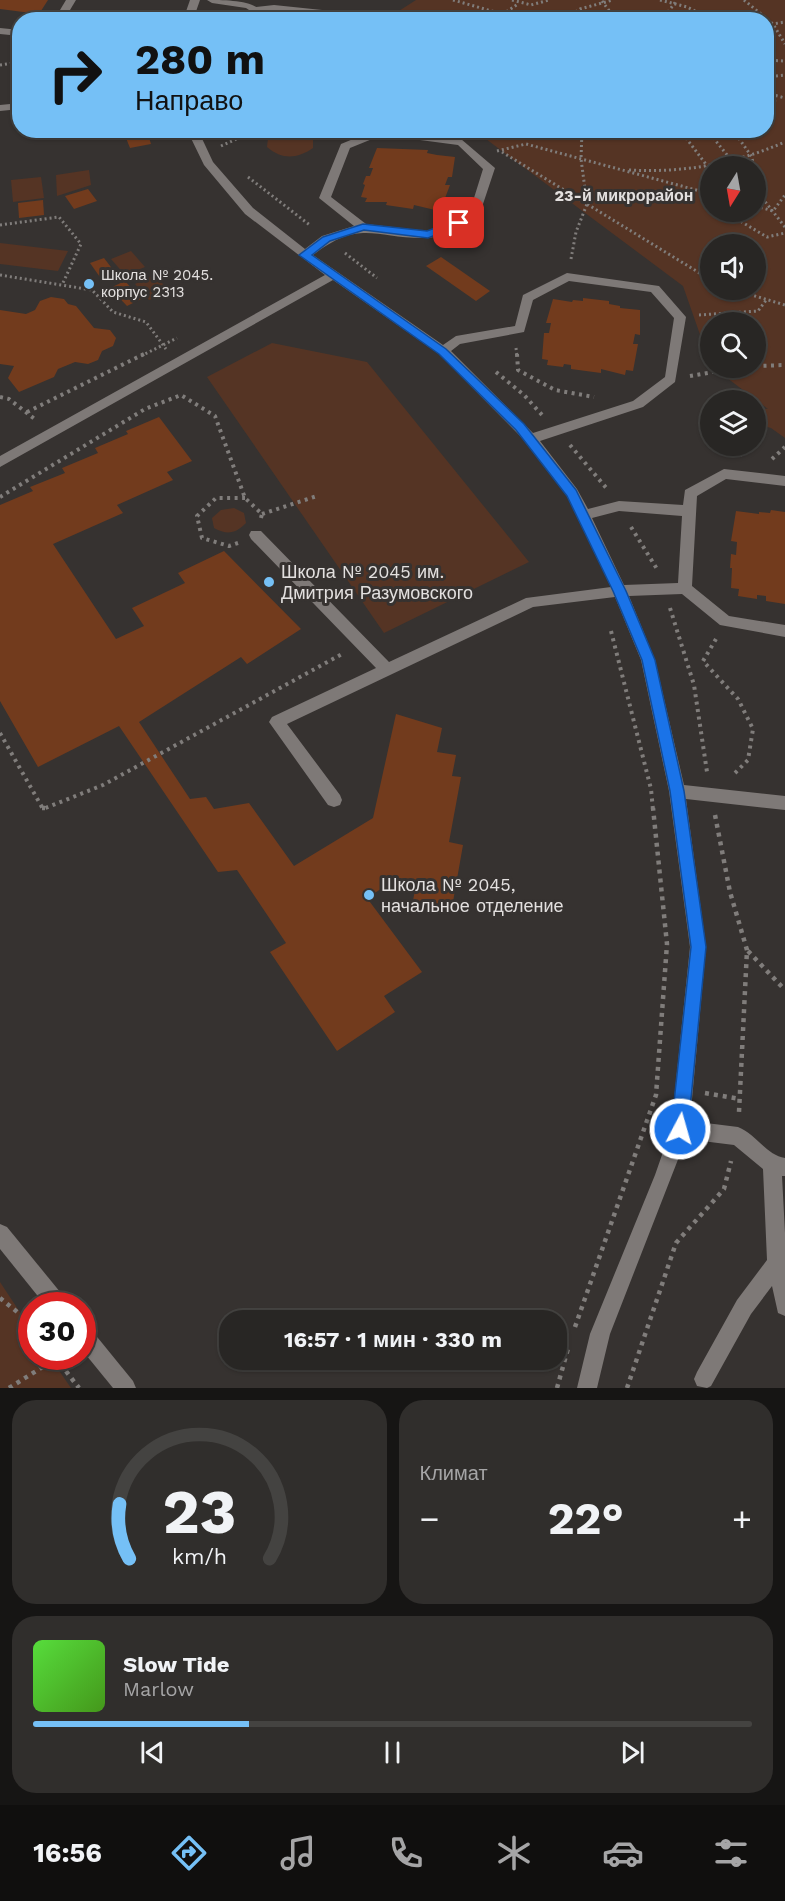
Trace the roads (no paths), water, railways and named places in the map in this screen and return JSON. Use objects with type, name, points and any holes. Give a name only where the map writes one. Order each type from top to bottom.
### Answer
[{"type":"street","points":[[212,0],[249,5],[251,12]]},
{"type":"street","points":[[261,12],[274,8],[312,12]]},
{"type":"street","points":[[196,138],[208,163],[249,211],[305,255],[442,351],[531,439],[572,493],[584,515],[620,591],[648,660],[677,791],[698,947],[680,1129],[664,1175],[600,1334],[587,1388]]},
{"type":"street","points":[[363,227],[325,198],[345,146],[366,138]]},
{"type":"street","points":[[305,255],[326,239],[363,227],[428,235],[474,216],[489,168],[461,142],[429,138]]},
{"type":"street","points":[[0,462],[334,275]]},
{"type":"street","points":[[442,351],[456,340],[520,329],[527,298],[567,277],[655,289],[680,317],[671,379],[638,404],[531,439]]},
{"type":"street","points":[[686,588],[690,494],[724,474],[785,481]]},
{"type":"street","points":[[584,515],[619,506],[689,511]]},
{"type":"street","points":[[256,535],[386,669]]},
{"type":"street","points":[[334,800],[278,722],[531,602],[620,591],[686,588],[725,621],[785,631]]},
{"type":"street","points":[[677,791],[785,802]]},
{"type":"street","points":[[680,1129],[738,1136],[778,1166],[777,1263],[785,1306]]},
{"type":"street","points":[[0,1234],[47,1292]]},
{"type":"street","points":[[704,1378],[744,1306],[777,1263]]},
{"type":"street","points":[[96,1351],[126,1388]]},
{"type":"place","name":"Школа № 2045. корпус 2313","points":[[89,284]]},
{"type":"place","name":"Школа № 2045 им. Дмитрия Разумовского","points":[[269,582]]},
{"type":"place","name":"Школа № 2045, начальное отделение","points":[[369,895]]},
{"type":"district","name":"23-й микрорайон","points":[[624,195]]}]
